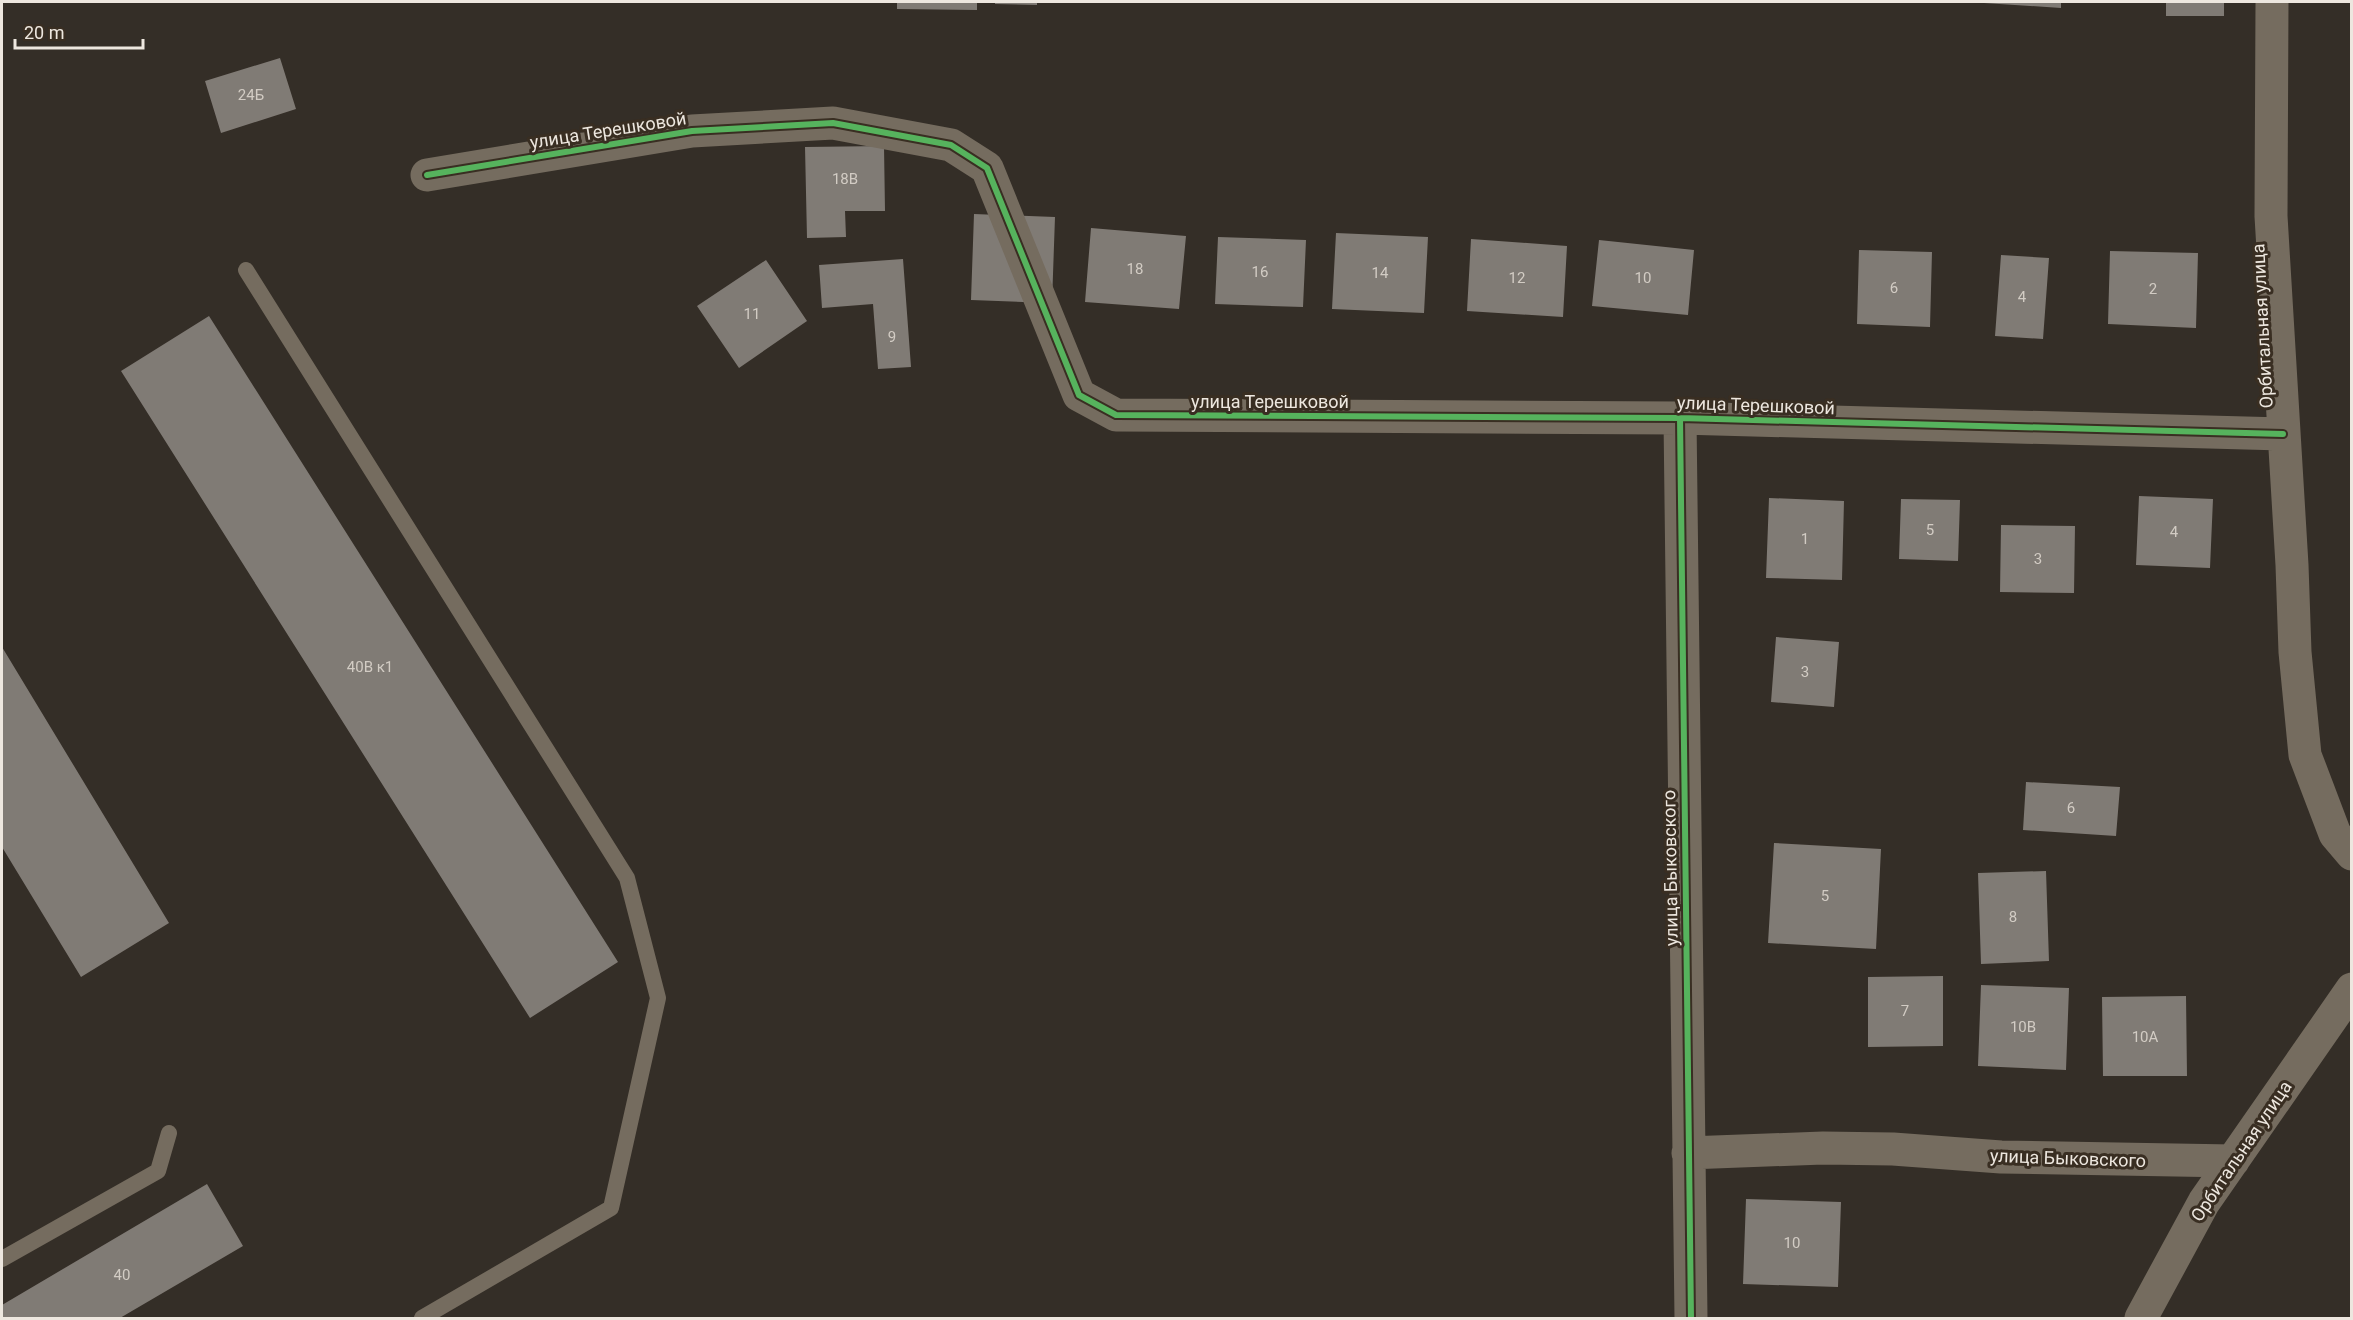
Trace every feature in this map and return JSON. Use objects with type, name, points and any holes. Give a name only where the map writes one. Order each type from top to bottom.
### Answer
[{"type":"street","name":"Орбитальная улица","points":[[2272,2],[2271,216],[2295,652],[2305,754],[2336,834],[2352,854]]},
{"type":"street","name":"улица Терешковой","points":[[427,175],[692,131],[833,123],[951,145],[987,168],[1079,395],[1116,415],[1680,418],[2283,434]]},
{"type":"street","name":"улица Быковского","points":[[1680,418],[1691,1318]]},
{"type":"street","name":"Орбитальная улица","points":[[2141,1318],[2204,1202],[2352,990]]},
{"type":"street","name":"улица Быковского","points":[[1688,1152],[1834,1148],[1893,1149],[2001,1157],[2233,1161]]},
{"type":"lane","points":[[246,270],[627,878],[658,998],[611,1208],[422,1318]]},
{"type":"lane","points":[[2,1259],[158,1171],[169,1133]]},
{"type":"building","points":[[897,2],[977,2],[977,10],[897,9]]},
{"type":"building","points":[[995,2],[1037,2],[1037,5],[995,4]]},
{"type":"building","points":[[2061,2],[2061,8],[1984,3]]},
{"type":"building","points":[[2166,2],[2224,2],[2224,16],[2166,16]]},
{"type":"building","points":[[280,58],[296,109],[221,133],[205,81]]},
{"type":"building","points":[[884,146],[885,211],[845,211],[846,237],[807,238],[805,147]]},
{"type":"building","points":[[974,214],[1055,217],[1052,303],[971,300]]},
{"type":"building","points":[[1091,228],[1186,236],[1179,309],[1085,302]]},
{"type":"building","points":[[1336,233],[1428,237],[1424,313],[1332,309]]},
{"type":"building","points":[[1218,237],[1306,240],[1303,307],[1215,304]]},
{"type":"building","points":[[1471,239],[1567,246],[1563,317],[1467,311]]},
{"type":"building","points":[[1599,240],[1694,250],[1688,315],[1592,306]]},
{"type":"building","points":[[1859,250],[1932,252],[1930,327],[1857,324]]},
{"type":"building","points":[[2110,251],[2198,253],[2196,328],[2108,324]]},
{"type":"building","points":[[2001,255],[2049,258],[2043,339],[1995,336]]},
{"type":"building","points":[[903,259],[911,367],[878,369],[873,304],[822,308],[819,265]]},
{"type":"building","points":[[766,260],[807,321],[739,368],[697,306]]},
{"type":"building","points":[[209,316],[618,962],[530,1018],[121,371]]},
{"type":"building","points":[[2139,496],[2213,499],[2210,568],[2136,565]]},
{"type":"building","points":[[1769,498],[1844,501],[1842,580],[1766,578]]},
{"type":"building","points":[[1901,499],[1960,500],[1958,561],[1899,559]]},
{"type":"building","points":[[2001,525],[2075,526],[2074,593],[2000,592]]},
{"type":"building","points":[[1776,637],[1839,642],[1834,707],[1771,702]]},
{"type":"building","points":[[2,647],[169,923],[81,977],[2,847]]},
{"type":"building","points":[[2026,782],[2120,787],[2116,836],[2023,830]]},
{"type":"building","points":[[1774,843],[1881,849],[1876,949],[1768,943]]},
{"type":"building","points":[[2046,871],[2049,961],[1981,964],[1978,873]]},
{"type":"building","points":[[1943,976],[1943,1046],[1868,1047],[1868,977]]},
{"type":"building","points":[[1981,985],[2069,988],[2066,1070],[1978,1066]]},
{"type":"building","points":[[2186,996],[2187,1076],[2103,1076],[2102,997]]},
{"type":"building","points":[[207,1184],[243,1246],[120,1318],[2,1318],[2,1305]]},
{"type":"building","points":[[1746,1199],[1841,1202],[1838,1287],[1743,1284]]},
{"type":"cycle path","points":[[427,175],[692,131],[833,123],[951,145],[987,168],[1079,395],[1116,415],[1680,418],[2283,434]]},
{"type":"cycle path","points":[[1680,418],[1691,1318]]}]
